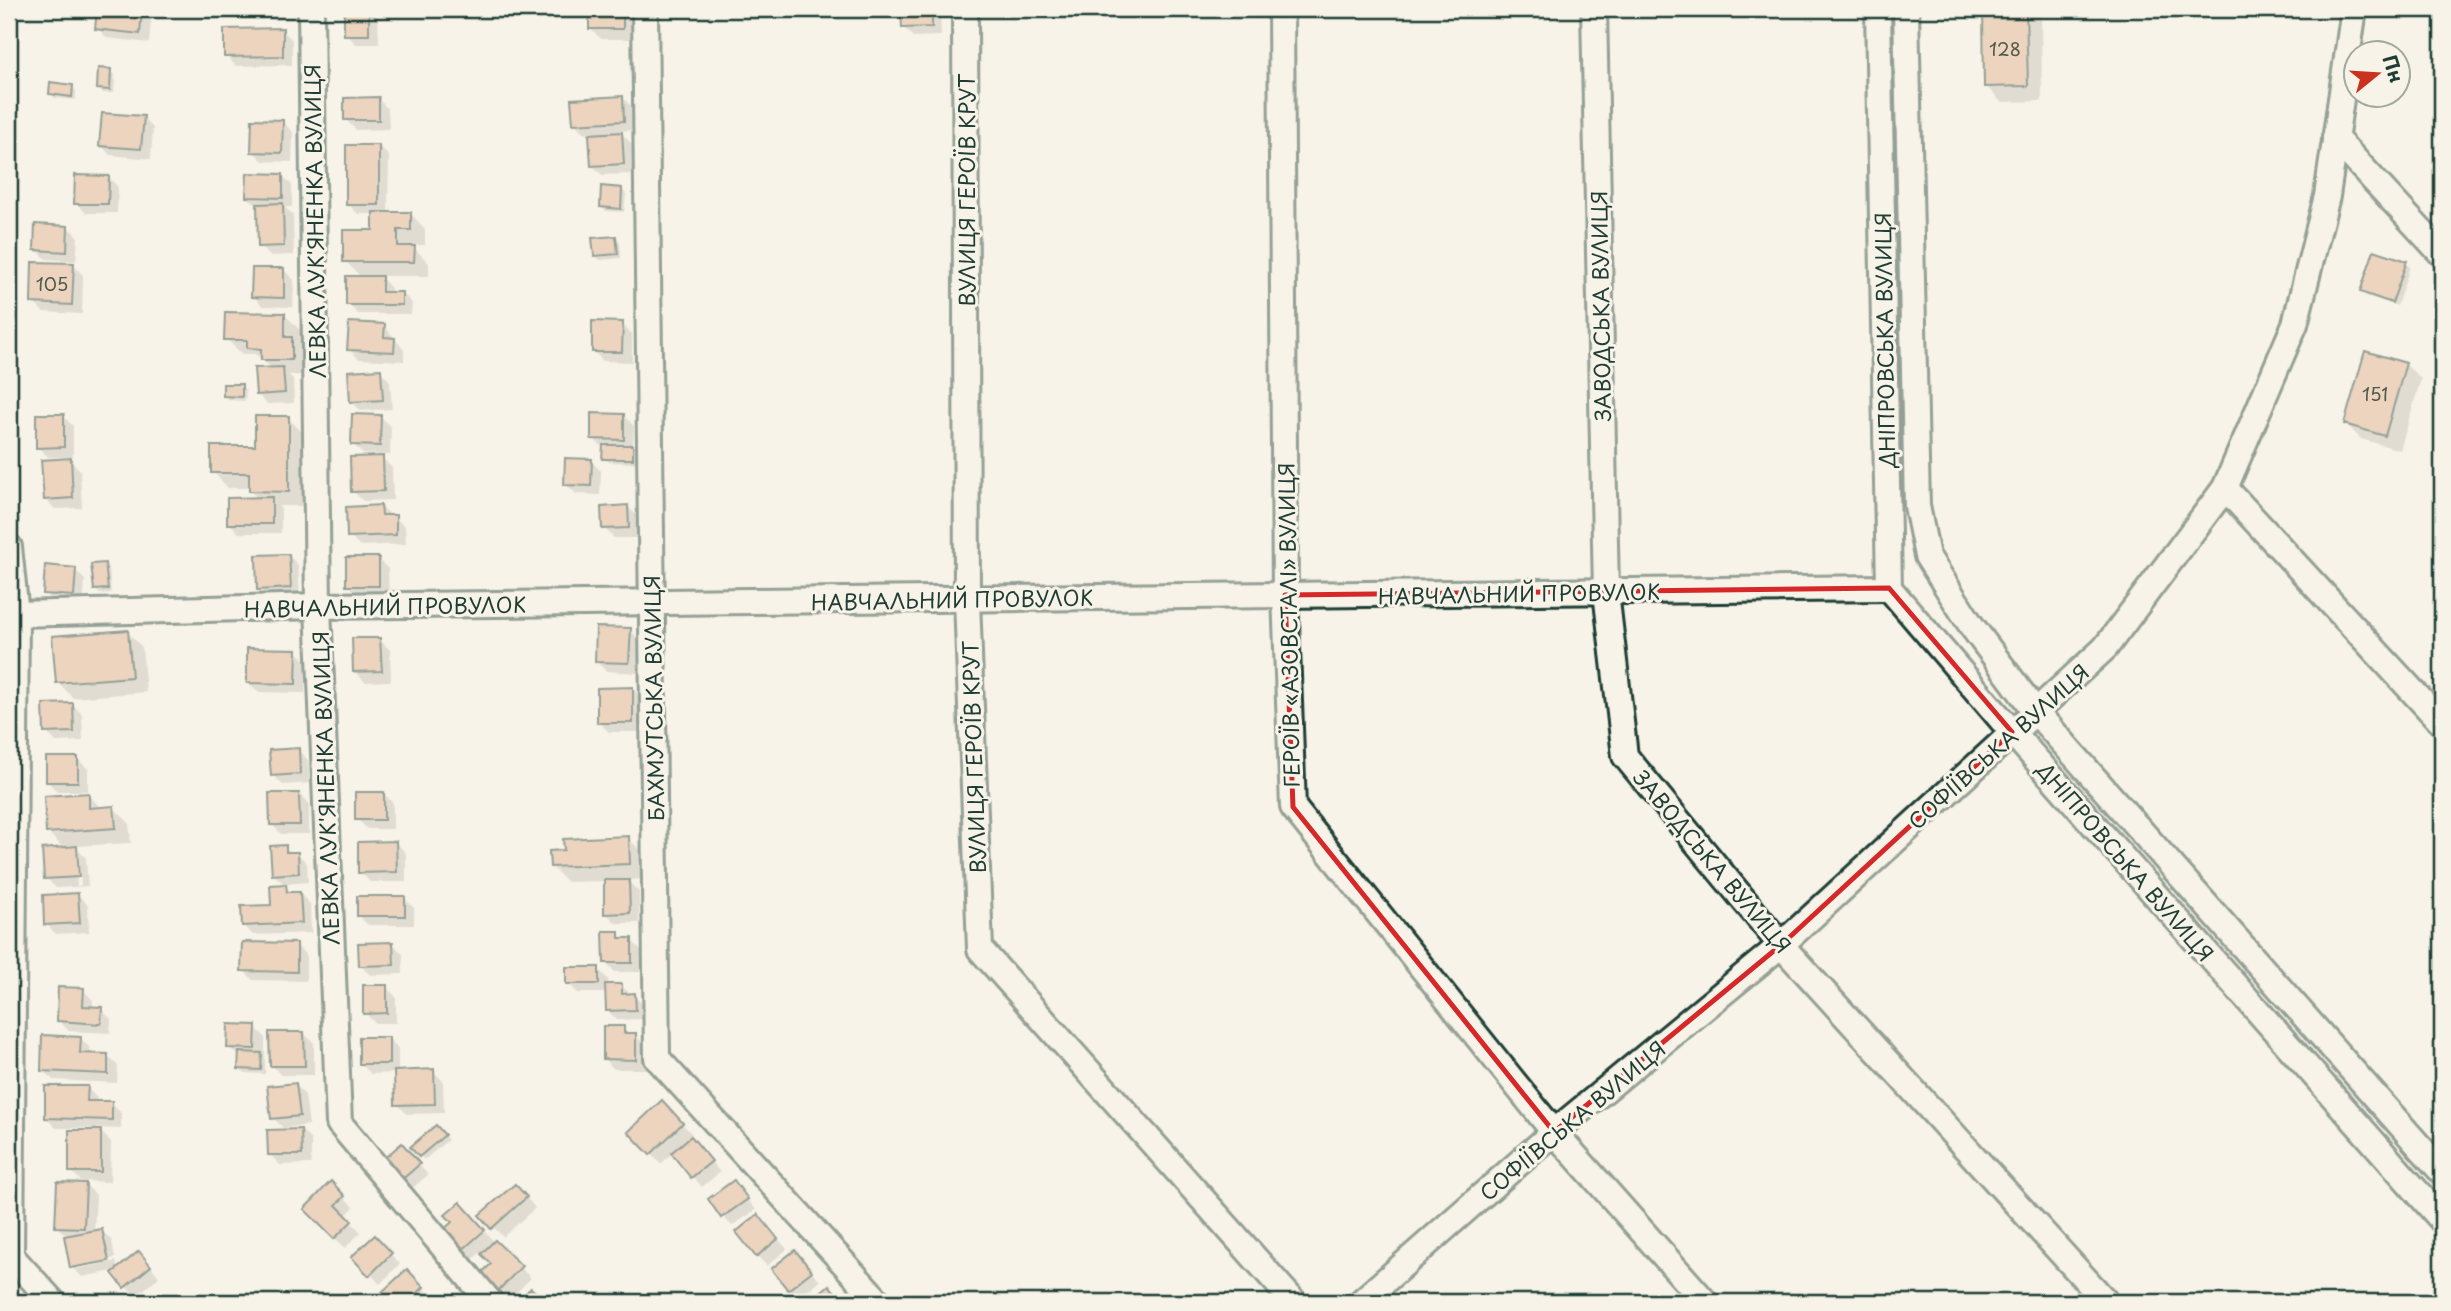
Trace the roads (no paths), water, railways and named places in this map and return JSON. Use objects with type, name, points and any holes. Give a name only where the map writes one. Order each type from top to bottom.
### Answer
[{"type":"street","name":"ЛЕВКА ЛУК'ЯНЕНКА ВУЛИЦЯ","points":[[311,9],[318,606],[339,1123],[490,1302]]},
{"type":"street","name":"БАХМУТСЬКА ВУЛИЦЯ","points":[[645,9],[657,1058],[879,1302]]},
{"type":"street","name":"ВУЛИЦЯ ГЕРОЇВ КРУТ","points":[[965,9],[967,599],[980,949],[1294,1302]]},
{"type":"street","name":"ГЕРОЇВ «АЗОВСТАЛІ» ВУЛИЦЯ","points":[[1281,9],[1285,595],[1293,807],[1555,1132],[1706,1302]]},
{"type":"street","name":"ЗАВОДСЬКА ВУЛИЦЯ","points":[[1594,9],[1606,592],[1625,756],[1781,945],[2106,1302]]},
{"type":"street","name":"ДНІПРОВСЬКА ВУЛИЦЯ","points":[[1878,9],[1889,588],[2012,732],[2442,1220]]},
{"type":"street","name":"ДНІПРОВСЬКА ВУЛИЦЯ","points":[[1906,9],[1917,506],[1927,556],[1971,625],[2035,711],[2442,1172]]},
{"type":"street","name":"СОФІЇВСЬКА ВУЛИЦЯ","points":[[1361,1302],[1555,1132],[1781,945],[2105,649],[2225,488],[2295,324],[2328,196],[2354,9]]},
{"type":"street","points":[[2335,138],[2442,254]]},
{"type":"street","points":[[2225,488],[2442,723]]},
{"type":"street","points":[[9,547],[16,614],[10,1256],[52,1302]]},
{"type":"street","name":"НАВЧАЛЬНИЙ ПРОВУЛОК","points":[[16,614],[318,606],[1889,588]]}]
